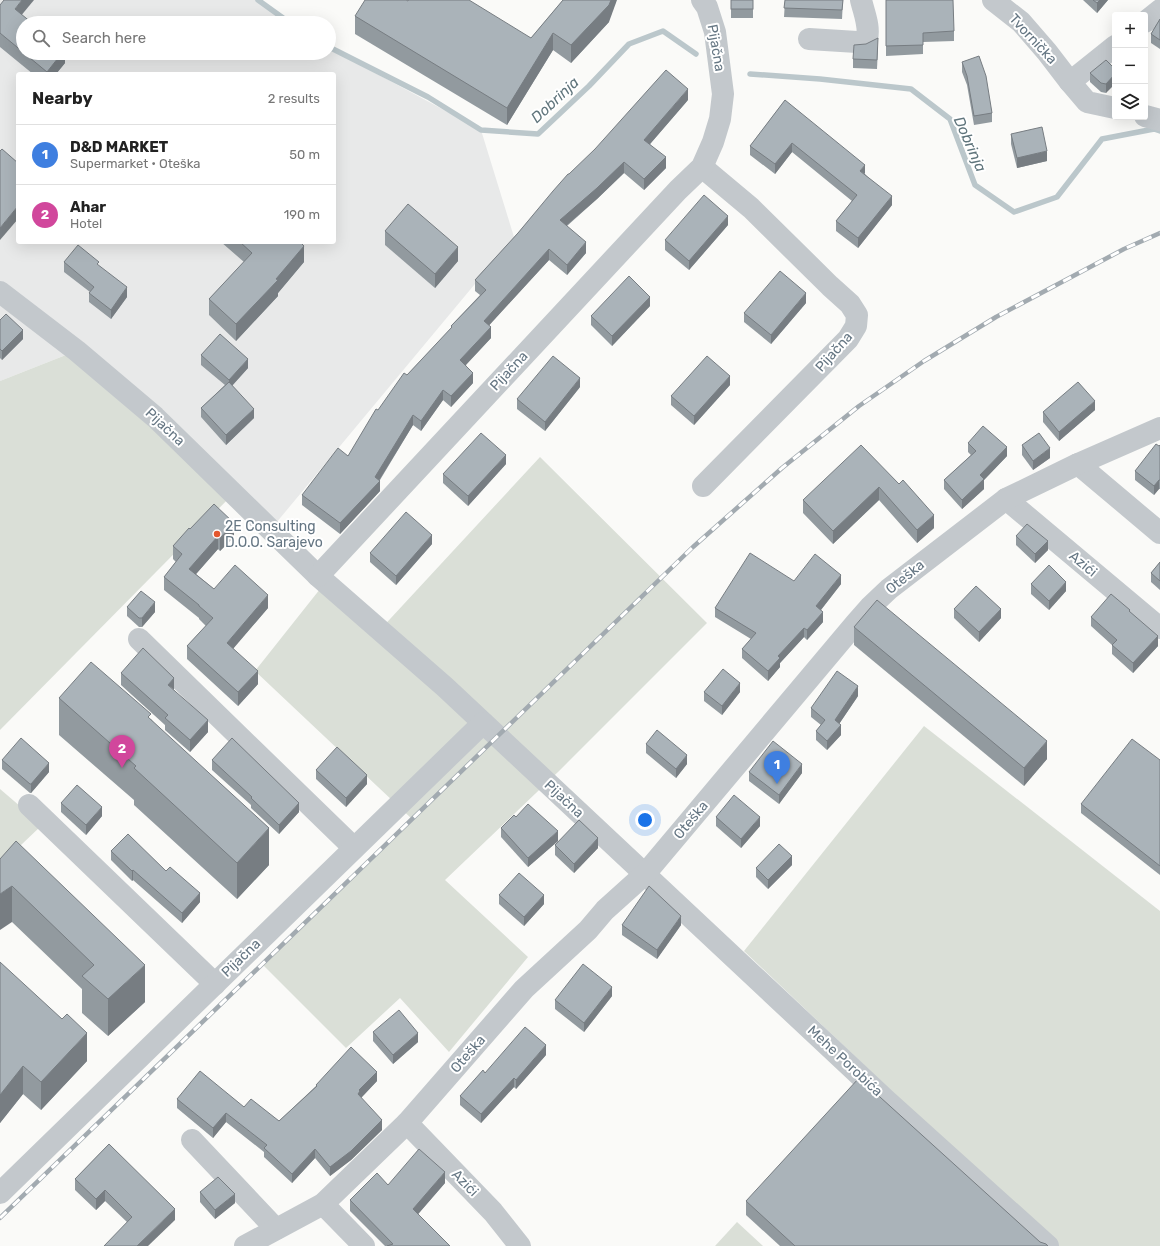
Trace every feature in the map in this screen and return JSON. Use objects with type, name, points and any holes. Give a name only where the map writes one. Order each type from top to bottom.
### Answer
[{"type":"street","name":"Pijačna","points":[[318,576],[678,190],[702,167],[713,142],[720,119],[723,94],[716,32],[707,7],[702,0]]},
{"type":"street","points":[[809,39],[857,42],[867,39],[869,32],[861,0]]},
{"type":"street","name":"Tvornička","points":[[993,0],[1021,22],[1087,102],[1112,107]]},
{"type":"street","points":[[1148,20],[1160,10]]},
{"type":"street","points":[[1070,82],[1112,48]]},
{"type":"street","points":[[1148,117],[1160,120]]},
{"type":"street","name":"Pijačna","points":[[702,167],[751,208],[850,304],[857,315],[856,326],[848,340],[703,486]]},
{"type":"street","name":"Pijačna","points":[[0,292],[77,351],[155,417],[318,576],[445,687],[645,874]]},
{"type":"street","name":"Oteška","points":[[245,1246],[323,1204],[407,1123],[524,989],[588,930],[605,910],[645,874],[870,607],[889,589],[1006,499],[1078,464],[1160,428]]},
{"type":"street","points":[[1078,464],[1160,533]]},
{"type":"street","name":"Azići","points":[[1006,499],[1160,628]]},
{"type":"street","points":[[139,639],[354,848]]},
{"type":"street","name":"Pijačna","points":[[0,1193],[483,723]]},
{"type":"street","points":[[29,805],[215,984]]},
{"type":"street","name":"Mehe Porobića","points":[[645,874],[886,1100],[1048,1246]]},
{"type":"street","name":"Azići","points":[[407,1123],[493,1212],[520,1246]]},
{"type":"street","points":[[192,1140],[276,1230]]},
{"type":"street","points":[[323,1204],[364,1246]]},
{"type":"shaded area","points":[[0,0],[258,0],[280,16],[16,16],[16,60],[336,60],[336,52],[481,130],[514,237],[276,523],[76,351],[0,381]]},
{"type":"shaded area","points":[[76,351],[237,490],[0,730],[0,381]]},
{"type":"shaded area","points":[[540,457],[707,623],[558,772],[445,880],[528,957],[449,1052],[400,998],[346,1048],[262,964],[412,819],[255,671],[328,579],[378,632]]},
{"type":"shaded area","points":[[924,726],[1160,911],[1160,1246],[1055,1246],[744,951]]},
{"type":"shaded area","points":[[0,789],[42,825],[0,865]]},
{"type":"shaded area","points":[[737,1222],[763,1246],[715,1246]]},
{"type":"building","points":[[4,0],[22,0],[15,9],[24,16],[16,16],[16,46],[0,33],[0,5]]},
{"type":"building","points":[[365,0],[469,0],[531,38],[563,0],[611,0],[609,5],[571,45],[553,33],[507,108],[355,16]]},
{"type":"building","points":[[731,0],[753,0],[753,9],[731,9]]},
{"type":"building","points":[[785,0],[843,0],[842,10],[784,8]]},
{"type":"building","points":[[886,0],[953,0],[954,31],[923,33],[923,45],[886,46]]},
{"type":"building","points":[[1093,0],[1100,0],[1097,3]]},
{"type":"building","points":[[1160,19],[1160,40],[1151,34]]},
{"type":"building","points":[[878,38],[877,60],[853,59],[854,45],[866,44]]},
{"type":"building","points":[[979,56],[986,76],[992,113],[974,116],[967,76],[962,62]]},
{"type":"building","points":[[32,60],[56,60],[47,72]]},
{"type":"building","points":[[1106,60],[1112,66],[1112,77],[1106,84],[1101,83],[1090,73]]},
{"type":"building","points":[[666,70],[688,89],[644,140],[666,157],[644,179],[624,162],[560,220],[586,242],[567,265],[549,249],[484,321],[491,327],[460,360],[473,373],[451,396],[443,390],[421,421],[413,415],[375,477],[380,481],[340,523],[302,495],[338,448],[348,456],[376,409],[378,410],[404,373],[407,375],[486,290],[475,280],[518,233],[568,174],[595,149]]},
{"type":"building","points":[[785,100],[865,165],[860,171],[892,196],[858,238],[836,221],[857,195],[792,143],[775,164],[750,146]]},
{"type":"building","points":[[1042,127],[1047,151],[1017,158],[1011,134]]},
{"type":"building","points":[[2,149],[16,161],[16,208],[0,228],[0,151]]},
{"type":"building","points":[[704,195],[728,216],[689,261],[665,240]]},
{"type":"building","points":[[408,204],[458,247],[435,274],[385,231]]},
{"type":"building","points":[[242,244],[302,244],[304,246],[276,279],[278,280],[236,324],[209,299],[252,253]]},
{"type":"building","points":[[78,245],[99,262],[97,264],[127,287],[111,310],[89,293],[94,287],[64,262]]},
{"type":"building","points":[[780,271],[806,293],[771,335],[744,313]]},
{"type":"building","points":[[629,276],[650,297],[612,336],[591,316]]},
{"type":"building","points":[[6,314],[23,330],[2,351],[0,349],[0,320]]},
{"type":"building","points":[[220,334],[248,359],[229,380],[201,355]]},
{"type":"building","points":[[553,356],[580,378],[545,422],[517,399]]},
{"type":"building","points":[[707,356],[730,376],[694,416],[671,396]]},
{"type":"building","points":[[229,382],[254,409],[226,435],[201,408]]},
{"type":"building","points":[[1078,382],[1095,401],[1059,432],[1043,412]]},
{"type":"building","points":[[983,426],[1007,447],[980,475],[984,479],[962,500],[944,480],[976,451],[968,443]]},
{"type":"building","points":[[481,433],[506,455],[468,496],[443,474]]},
{"type":"building","points":[[1039,433],[1050,448],[1033,461],[1022,445]]},
{"type":"building","points":[[1156,444],[1159,446],[1160,445],[1160,480],[1154,486],[1135,471]]},
{"type":"building","points":[[861,445],[899,484],[903,480],[934,515],[917,530],[879,487],[833,531],[803,500]]},
{"type":"building","points":[[214,504],[234,523],[220,538],[218,536],[189,569],[214,589],[235,565],[268,595],[227,643],[258,671],[238,692],[187,646],[213,618],[164,577],[182,554],[173,546]]},
{"type":"building","points":[[406,512],[432,535],[396,576],[370,553]]},
{"type":"building","points":[[1027,524],[1048,541],[1035,554],[1016,536]]},
{"type":"building","points":[[750,553],[794,581],[815,554],[841,575],[816,606],[823,612],[807,630],[804,628],[778,656],[780,658],[768,671],[742,649],[756,633],[715,608]]},
{"type":"building","points":[[1160,562],[1160,581],[1151,573]]},
{"type":"building","points":[[1049,565],[1066,582],[1049,601],[1031,584]]},
{"type":"building","points":[[976,586],[1001,609],[979,632],[954,609]]},
{"type":"building","points":[[141,591],[155,602],[142,618],[139,618],[127,607]]},
{"type":"building","points":[[1111,594],[1158,636],[1133,663],[1112,645],[1117,640],[1091,617]]},
{"type":"building","points":[[877,600],[1047,741],[1024,768],[854,627]]},
{"type":"building","points":[[143,648],[174,678],[168,685],[208,720],[190,740],[165,718],[168,715],[121,673]]},
{"type":"building","points":[[91,662],[151,714],[148,717],[269,828],[237,863],[134,768],[136,766],[59,698]]},
{"type":"building","points":[[723,669],[740,683],[722,706],[704,692]]},
{"type":"building","points":[[837,671],[858,686],[835,720],[841,725],[827,741],[816,731],[825,720],[811,708]]},
{"type":"building","points":[[657,730],[687,755],[676,769],[646,744]]},
{"type":"building","points":[[21,738],[49,763],[31,784],[2,760]]},
{"type":"building","points":[[232,738],[299,803],[279,825],[251,798],[252,797],[212,760]]},
{"type":"building","points":[[1132,739],[1160,760],[1160,866],[1081,804]]},
{"type":"building","points":[[773,741],[802,764],[779,795],[749,772]]},
{"type":"building","points":[[337,747],[367,775],[346,798],[316,770]]},
{"type":"building","points":[[77,785],[102,807],[86,825],[61,803]]},
{"type":"building","points":[[734,795],[760,817],[741,839],[716,817]]},
{"type":"building","points":[[528,804],[558,831],[528,858],[501,828],[514,815],[516,817]]},
{"type":"building","points":[[579,820],[598,838],[574,864],[555,845]]},
{"type":"building","points":[[128,834],[166,871],[170,867],[200,893],[182,913],[133,870],[132,871],[111,851]]},
{"type":"building","points":[[16,841],[145,965],[108,999],[82,976],[94,965],[12,886],[0,894],[0,859]]},
{"type":"building","points":[[779,844],[792,856],[768,880],[756,868]]},
{"type":"building","points":[[519,873],[544,895],[524,917],[499,895]]},
{"type":"building","points":[[649,886],[681,916],[657,950],[622,925]]},
{"type":"building","points":[[0,962],[62,1019],[67,1014],[87,1033],[41,1082],[23,1066],[0,1095]]},
{"type":"building","points":[[583,964],[612,987],[584,1023],[555,1000]]},
{"type":"building","points":[[399,1010],[418,1033],[393,1055],[373,1032]]},
{"type":"building","points":[[525,1027],[546,1045],[516,1080],[514,1078],[481,1114],[460,1096],[483,1070],[485,1073]]},
{"type":"building","points":[[351,1047],[377,1072],[359,1090],[360,1091],[358,1094],[382,1120],[351,1151],[330,1167],[315,1149],[292,1174],[264,1148],[267,1145],[226,1113],[213,1128],[177,1099],[200,1071],[244,1107],[251,1099],[279,1121],[317,1086],[316,1085]]},
{"type":"building","points":[[859,1078],[1040,1242],[1048,1246],[795,1246],[746,1201]]},
{"type":"building","points":[[109,1144],[175,1209],[137,1246],[104,1246],[132,1217],[105,1190],[96,1199],[75,1179]]},
{"type":"building","points":[[419,1149],[445,1172],[413,1209],[450,1246],[387,1246],[393,1244],[350,1200],[377,1173],[388,1185]]},
{"type":"building","points":[[218,1177],[235,1194],[215,1210],[200,1192]]},
{"type":"waterway","name":"Dobrinja","points":[[258,0],[280,16]]},
{"type":"waterway","name":"Dobrinja","points":[[336,51],[428,97],[481,130],[538,134],[589,86],[629,44],[663,31],[696,54]]},
{"type":"waterway","name":"Dobrinja","points":[[750,74],[820,79],[911,89],[950,119],[975,185],[1014,212],[1057,197],[1102,139],[1154,129],[1160,131]]},
{"type":"railway","points":[[0,1218],[693,547],[782,468],[859,406],[924,361],[996,317],[1124,249],[1160,233]]},
{"type":"place","name":"2E Consulting D.O.O. Sarajevo","points":[[217,534]]},
{"type":"place","name":"Ahar","points":[[122,768]]},
{"type":"place","name":"D&D MARKET","points":[[777,784]]}]
